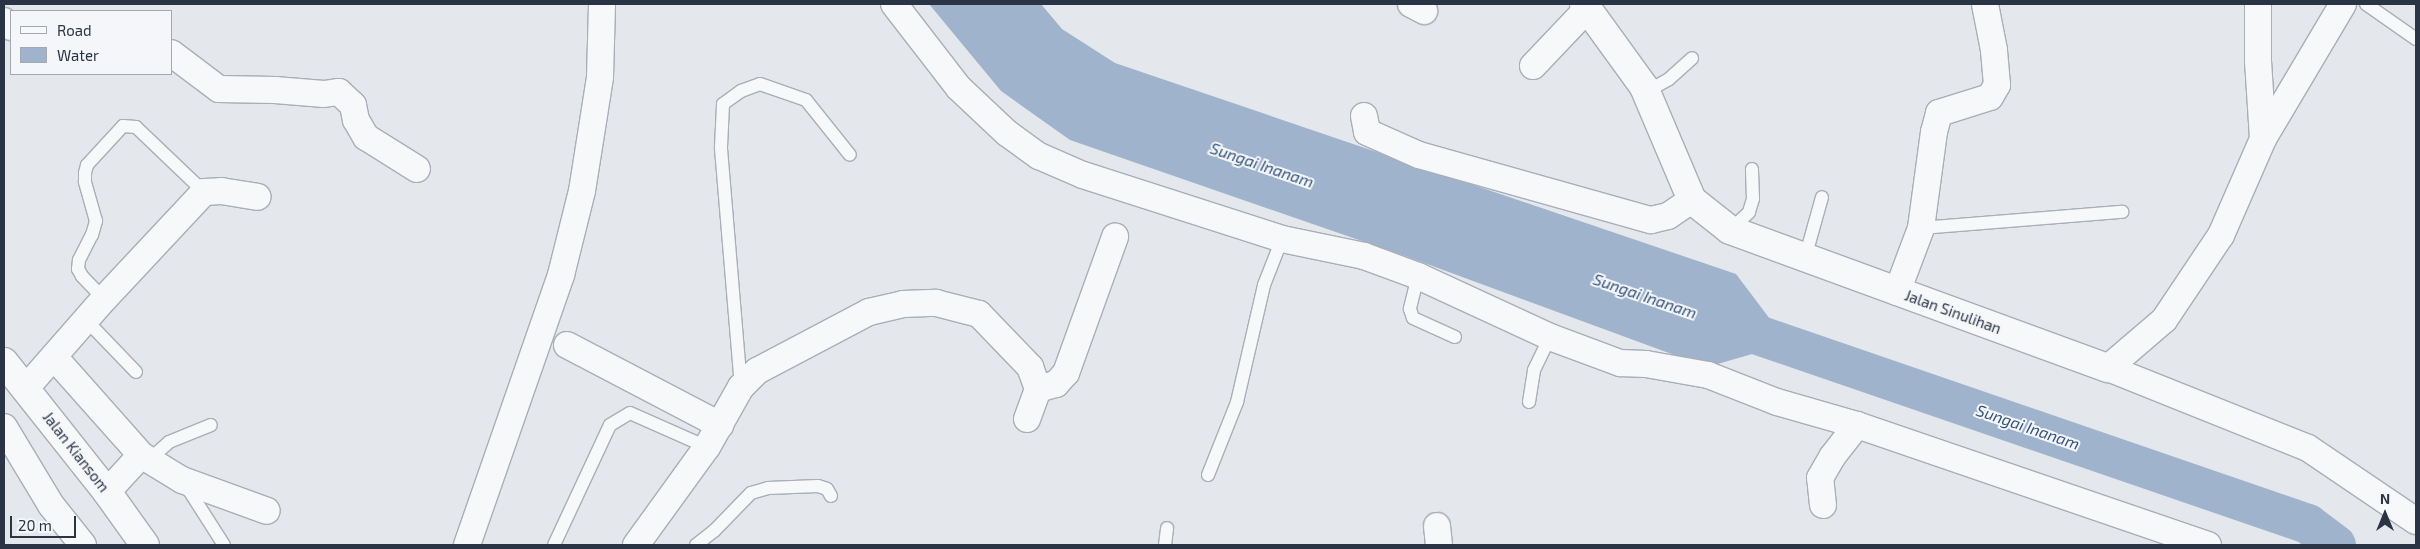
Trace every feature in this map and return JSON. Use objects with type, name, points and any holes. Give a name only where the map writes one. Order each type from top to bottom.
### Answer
[{"type":"street","points":[[467,545],[561,275],[582,191],[600,77],[602,4]]},
{"type":"street","points":[[894,4],[959,88],[1007,133],[1040,156],[1083,175],[1282,239],[1364,256],[1418,276],[1550,337],[1620,363],[1646,364],[1708,376],[1777,402],[1857,425],[2208,545]]},
{"type":"street","points":[[1897,292],[1920,228],[1934,132],[1939,114],[1990,97],[1997,85],[1994,50],[1985,4]]},
{"type":"street","points":[[2258,4],[2258,61],[2263,139]]},
{"type":"street","points":[[2108,368],[2164,320],[2221,235],[2263,139],[2343,4]]},
{"type":"street","points":[[1533,66],[1586,6]]},
{"type":"street","name":"Jalan Sinulihan","points":[[1586,6],[1644,87],[1692,200],[1730,230],[2108,368],[2308,448],[2416,521]]},
{"type":"street","points":[[172,54],[220,89],[275,90],[324,94],[339,92],[353,105],[356,120],[366,137],[417,169]]},
{"type":"street","points":[[1364,116],[1367,132],[1419,155],[1651,220],[1668,216],[1692,200]]},
{"type":"street","points":[[26,388],[104,299],[204,192],[221,191],[258,197]]},
{"type":"street","points":[[1038,389],[1056,384],[1066,372],[1114,237]]},
{"type":"street","points":[[636,545],[706,448],[741,387],[757,371],[869,312],[917,302],[936,303],[979,314],[1030,367],[1038,389],[1027,419]]},
{"type":"street","points":[[567,345],[720,425]]},
{"type":"street","points":[[54,357],[145,457],[182,480],[267,511]]},
{"type":"street","name":"Jalan Kiansom","points":[[4,362],[107,492],[145,545]]},
{"type":"street","points":[[1823,505],[1820,478],[1832,457],[1857,425]]},
{"type":"street","points":[[4,427],[51,505],[83,545]]},
{"type":"street","points":[[107,492],[145,457]]},
{"type":"lane","points":[[2366,4],[2416,39]]},
{"type":"lane","points":[[1644,87],[1653,88],[1669,79],[1692,58]]},
{"type":"lane","points":[[741,387],[720,147],[724,104],[742,91],[760,84],[806,100],[850,155]]},
{"type":"lane","points":[[104,299],[82,276],[78,269],[79,260],[92,236],[96,221],[85,182],[87,164],[123,126],[136,127],[204,192]]},
{"type":"lane","points":[[1730,230],[1749,212],[1753,199],[1752,169]]},
{"type":"lane","points":[[1805,258],[1822,197]]},
{"type":"lane","points":[[1920,228],[2122,212]]},
{"type":"lane","points":[[1208,475],[1237,402],[1264,285],[1282,239]]},
{"type":"lane","points":[[1418,276],[1410,309],[1413,318],[1455,336]]},
{"type":"lane","points":[[86,320],[136,372]]},
{"type":"lane","points":[[1529,402],[1534,370],[1550,337]]},
{"type":"lane","points":[[554,545],[610,425],[630,413],[706,448]]},
{"type":"lane","points":[[145,457],[169,442],[211,425]]},
{"type":"lane","points":[[182,480],[224,545]]},
{"type":"lane","points":[[696,545],[751,493],[768,488],[818,486],[827,489],[831,496]]},
{"type":"lane","points":[[1165,545],[1167,528]]},
{"type":"water","points":[[929,4],[1041,4],[1062,29],[1115,63],[1736,274],[1779,331],[1773,348],[1707,367],[1408,257],[1070,140],[1001,91]]},
{"type":"waterway","name":"Sungai Inanam","points":[[1723,323],[2308,524],[2336,545]]}]
